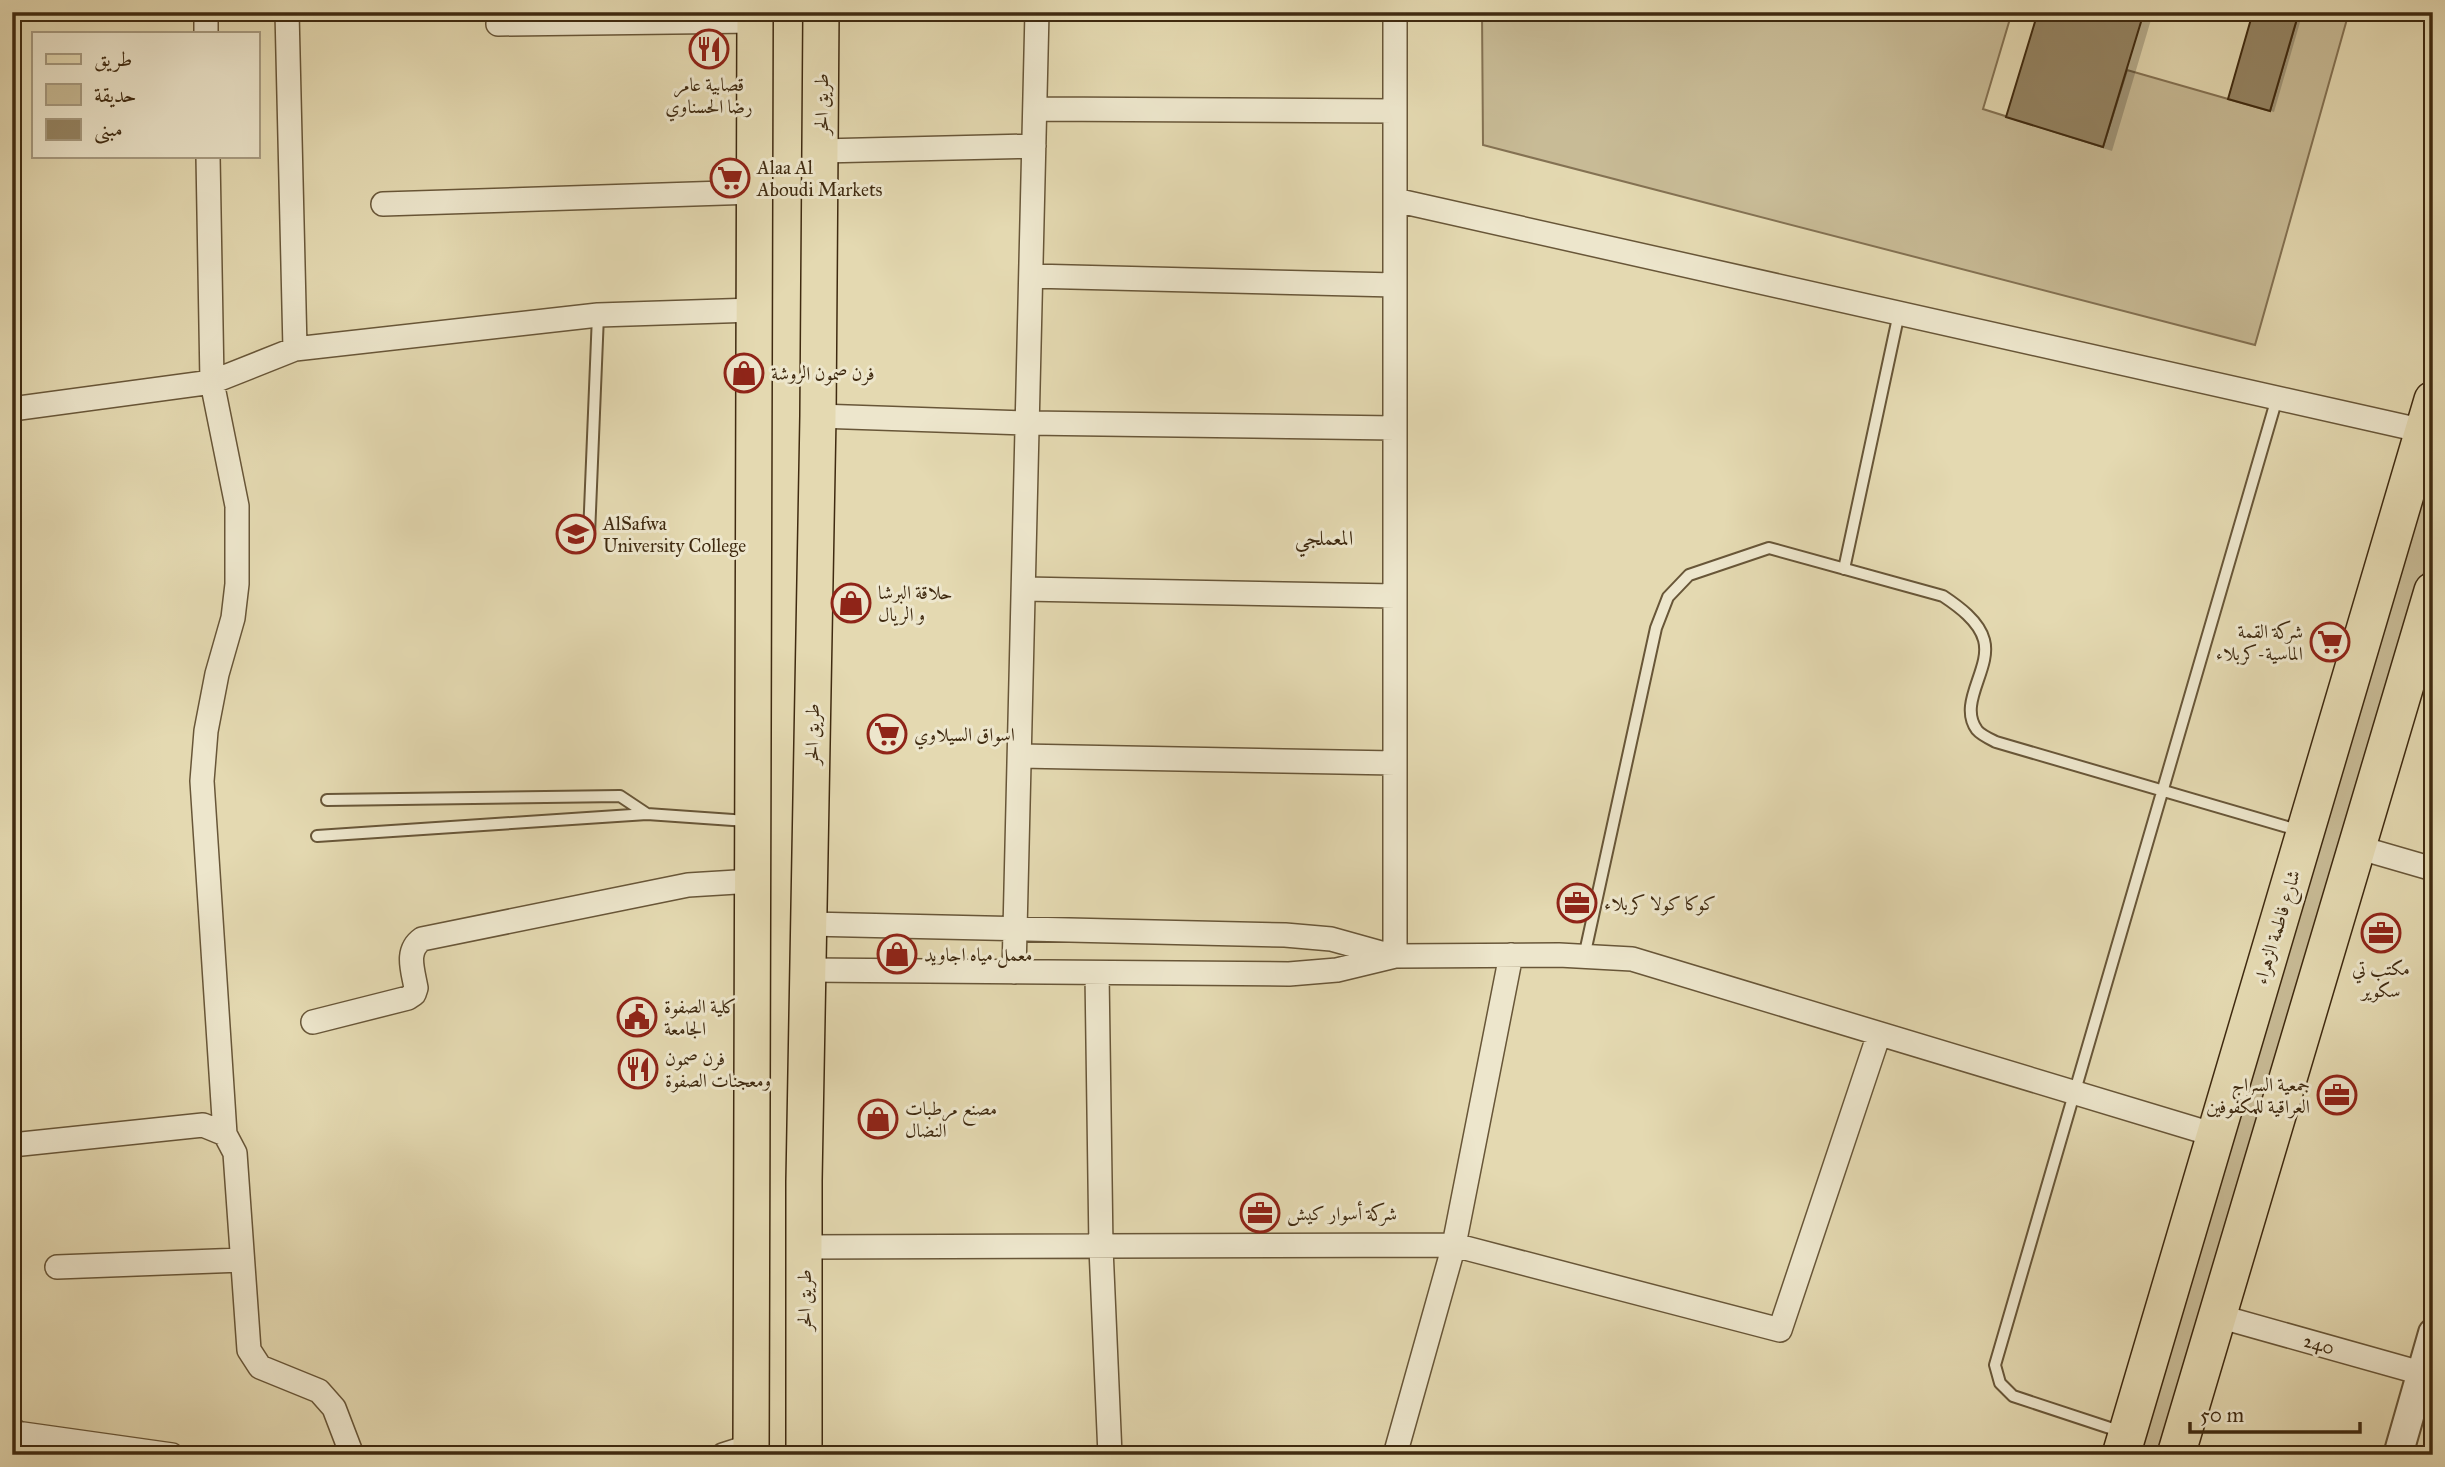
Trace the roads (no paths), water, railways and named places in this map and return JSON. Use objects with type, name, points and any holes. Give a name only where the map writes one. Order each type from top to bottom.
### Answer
[{"type":"highway","name":"شارع فاطمة الزهراء","points":[[2124,1444],[2428,415]]},
{"type":"highway","points":[[2176,1455],[2433,591]]},
{"type":"main road","name":"طريق الحر","points":[[805,1452],[804,1181],[818,416],[821,151],[819,15]]},
{"type":"main road","points":[[742,1452],[752,1237],[755,17]]},
{"type":"main road","points":[[752,1185],[760,1190],[779,1193],[797,1187],[804,1181]]},
{"type":"main road","points":[[752,1237],[770,1231],[780,1232],[789,1235],[804,1247]]},
{"type":"street","points":[[206,12],[206,32]]},
{"type":"street","points":[[287,12],[295,349]]},
{"type":"street","points":[[1014,972],[1037,12]]},
{"type":"street","points":[[1395,12],[1395,957]]},
{"type":"street","points":[[498,24],[755,17]]},
{"type":"street","points":[[1035,109],[1395,111]]},
{"type":"street","points":[[821,151],[1034,146]]},
{"type":"street","points":[[208,158],[212,382],[237,506],[237,584],[233,618],[217,674],[206,731],[202,781],[225,1134],[235,1153],[249,1350],[260,1367],[319,1391],[334,1408],[352,1455]]},
{"type":"street","points":[[383,204],[755,192]]},
{"type":"street","points":[[1395,200],[2277,398],[2428,415]]},
{"type":"street","points":[[1031,276],[1395,285]]},
{"type":"street","points":[[12,409],[212,382],[295,349],[598,315],[754,310]]},
{"type":"street","points":[[818,416],[1027,423],[1395,428]]},
{"type":"street","points":[[1024,589],[1395,596]]},
{"type":"street","points":[[1020,756],[1395,763]]},
{"type":"street","points":[[2357,847],[2433,869]]},
{"type":"street","points":[[313,1022],[408,998],[414,994],[416,988],[410,953],[414,945],[422,939],[688,885],[753,881]]},
{"type":"street","points":[[809,923],[1296,935],[1331,939],[1395,957]]},
{"type":"street","points":[[1395,1455],[1454,1245],[1511,955]]},
{"type":"street","points":[[808,970],[1289,974],[1337,970],[1395,957],[1511,955],[1632,959],[2215,1135]]},
{"type":"street","points":[[1097,973],[1101,1248],[1110,1455]]},
{"type":"street","points":[[804,1247],[1454,1245],[1780,1330],[1879,1034]]},
{"type":"street","points":[[12,1145],[203,1125],[225,1134]]},
{"type":"street","points":[[57,1267],[242,1261]]},
{"type":"street","name":"240","points":[[2218,1316],[2421,1373]]},
{"type":"street","points":[[2398,1455],[2433,1332]]},
{"type":"street","points":[[14,1431],[172,1455]]},
{"type":"lane","points":[[1844,569],[1899,313]]},
{"type":"lane","points":[[589,535],[598,315]]},
{"type":"lane","points":[[2124,1444],[2013,1396],[2000,1383],[1995,1365],[2277,398]]},
{"type":"lane","points":[[1584,957],[1656,628],[1668,597],[1689,576],[1769,548],[1943,596],[1959,607],[1973,622],[1984,640],[1983,660],[1969,713],[1978,732],[1996,742],[2305,832]]},
{"type":"lane","points":[[327,800],[620,796],[647,814]]},
{"type":"lane","points":[[317,836],[647,814],[753,821]]},
{"type":"place","name":"قصابية عامر رضا الحسناوي","points":[[709,49]]},
{"type":"place","name":"Alaa Al Aboudi Markets","points":[[730,178]]},
{"type":"place","name":"فرن صمون الروشة","points":[[744,373]]},
{"type":"place","name":"AlSafwa University College","points":[[576,534]]},
{"type":"place","name":"حلاقة البرشا و الريال","points":[[851,603]]},
{"type":"place","name":"شركة القمة الماسية-كربلاء","points":[[2330,642]]},
{"type":"place","name":"اسواق السيلاوي","points":[[887,734]]},
{"type":"place","name":"كوكا كولا كربلاء","points":[[1577,903]]},
{"type":"place","name":"مكتب تي سكوير","points":[[2381,933]]},
{"type":"place","name":"معمل مياه اجاويد","points":[[897,954]]},
{"type":"place","name":"كلية الصفوة الجامعة","points":[[637,1017]]},
{"type":"place","name":"فرن صمون ومعجنات الصفوة","points":[[638,1069]]},
{"type":"place","name":"جمعية السراج العراقية للمكفوفين","points":[[2337,1095]]},
{"type":"place","name":"مصنع مرطبات النضال","points":[[878,1119]]},
{"type":"place","name":"شركة أسوار كيش","points":[[1260,1213]]},
{"type":"district","name":"المعملجي","points":[[1324,538]]}]
